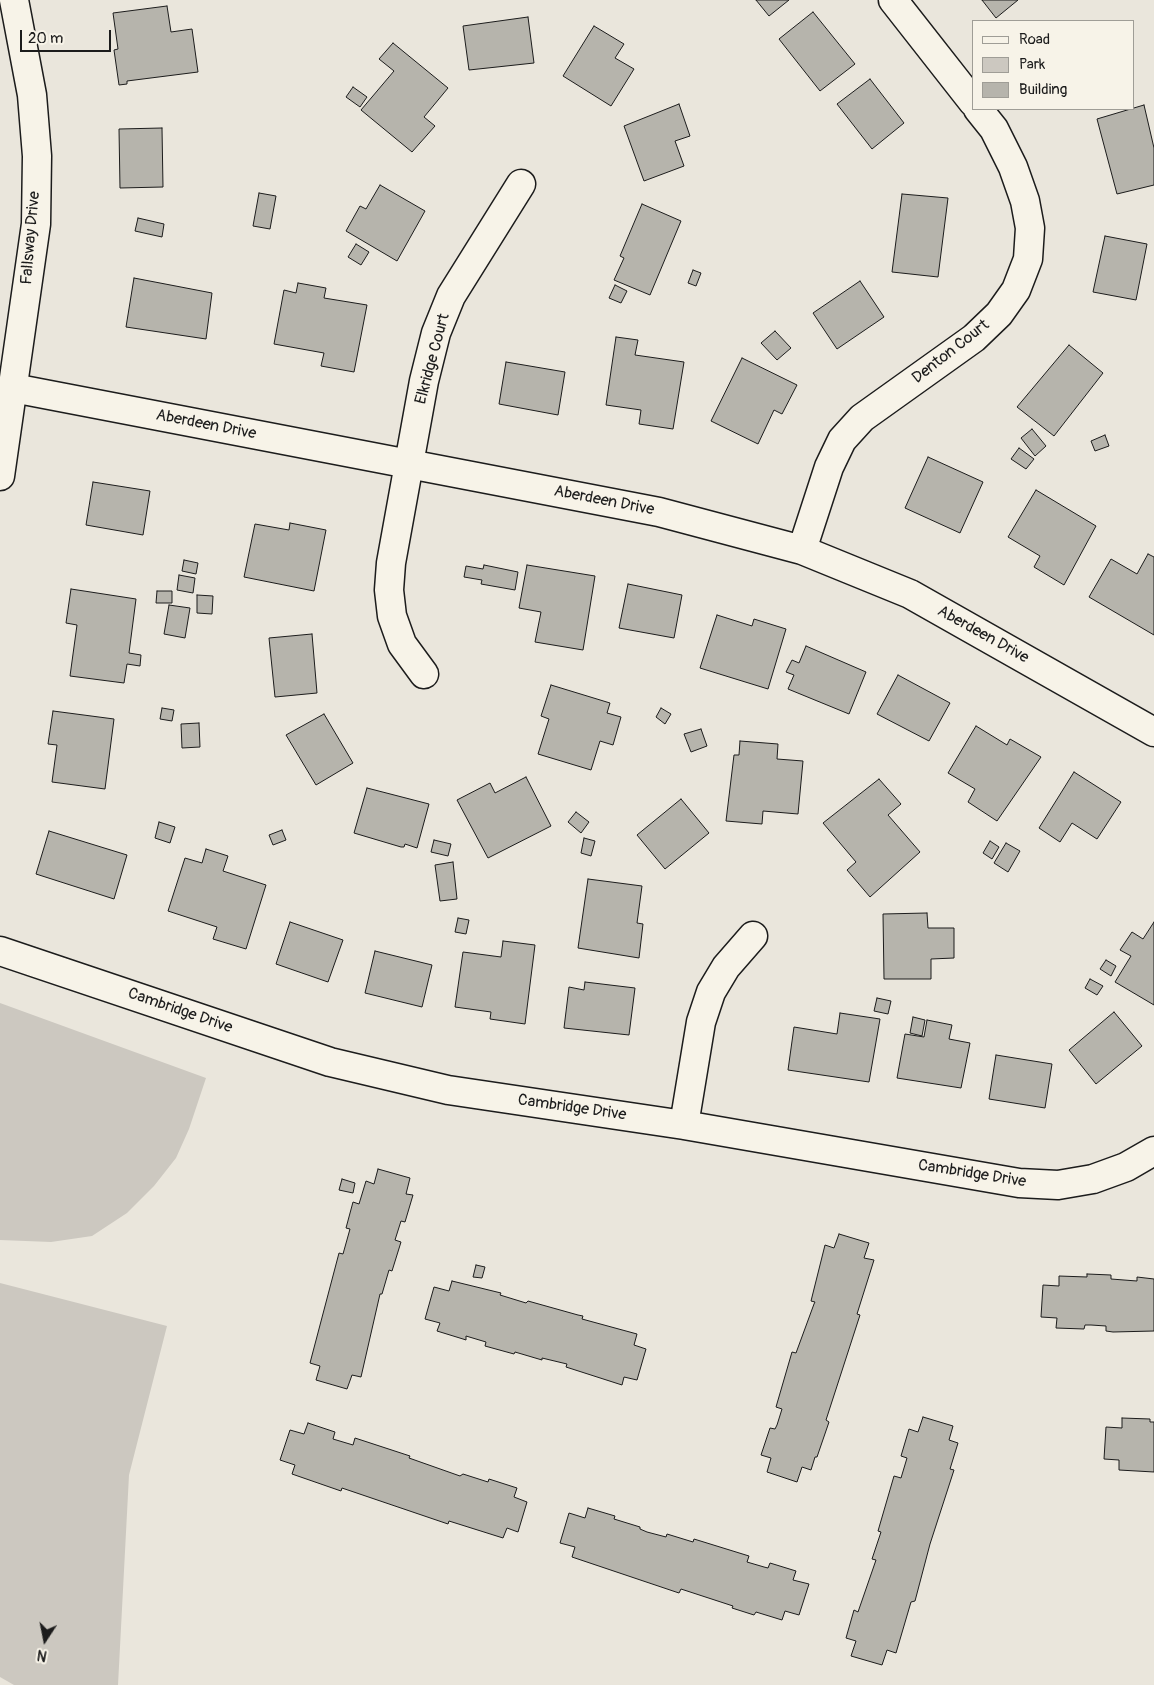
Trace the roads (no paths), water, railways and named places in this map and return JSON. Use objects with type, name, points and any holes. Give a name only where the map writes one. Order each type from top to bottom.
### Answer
[{"type":"street","name":"Fallsway Drive","points":[[0,476],[36,224],[37,156],[32,96],[14,0]]},
{"type":"street","points":[[893,0],[972,101]]},
{"type":"street","name":"Denton Court","points":[[802,550],[829,468],[842,440],[862,418],[974,338],[998,314],[1016,290],[1028,259],[1030,228],[1025,201],[1013,167],[994,129],[979,110]]},
{"type":"street","name":"Elkridge Court","points":[[424,674],[402,644],[392,616],[389,590],[391,563],[424,382],[436,333],[451,296],[521,184]]},
{"type":"street","name":"Aberdeen Drive","points":[[13,388],[659,512],[802,550],[910,594],[1154,732]]},
{"type":"street","points":[[684,1125],[700,1022],[711,992],[726,967],[753,936]]},
{"type":"street","name":"Cambridge Drive","points":[[0,951],[330,1062],[448,1090],[684,1125],[1019,1183],[1058,1185],[1093,1180],[1126,1167],[1154,1151]]}]
